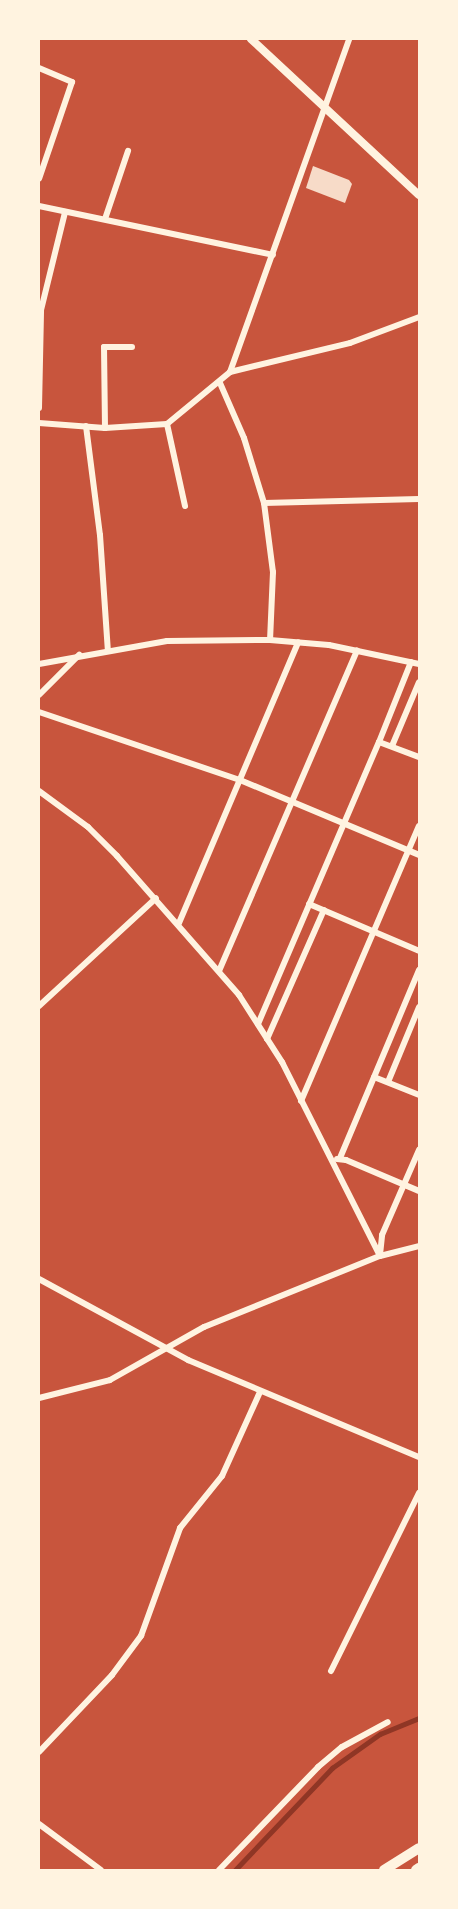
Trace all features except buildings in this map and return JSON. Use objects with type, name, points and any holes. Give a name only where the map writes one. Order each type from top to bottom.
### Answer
[{"type":"main road","points":[[384,1870],[419,1848]]},
{"type":"street","points":[[251,39],[419,195]]},
{"type":"street","points":[[39,423],[105,428],[167,424],[220,383],[230,372],[349,39]]},
{"type":"street","points":[[39,68],[72,82],[39,179]]},
{"type":"street","points":[[105,219],[128,151]]},
{"type":"street","points":[[39,206],[273,255]]},
{"type":"street","points":[[39,408],[41,310],[65,212]]},
{"type":"street","points":[[230,372],[350,342],[419,317]]},
{"type":"street","points":[[105,428],[104,347],[132,347]]},
{"type":"street","points":[[220,383],[244,438],[264,503],[273,572],[270,640]]},
{"type":"street","points":[[167,424],[185,506]]},
{"type":"street","points":[[86,426],[100,535],[108,651]]},
{"type":"street","points":[[264,503],[419,499]]},
{"type":"street","points":[[39,664],[80,654],[167,641],[270,640],[357,650],[419,663]]},
{"type":"street","points":[[179,923],[298,642]]},
{"type":"street","points":[[219,971],[294,803],[357,650]]},
{"type":"street","points":[[39,695],[80,654]]},
{"type":"street","points":[[258,1024],[411,662]]},
{"type":"street","points":[[392,746],[419,682]]},
{"type":"street","points":[[39,712],[240,780],[419,855]]},
{"type":"street","points":[[379,742],[419,757]]},
{"type":"street","points":[[39,791],[88,827],[156,898],[219,971],[258,1024],[301,1101],[380,1256]]},
{"type":"street","points":[[301,1101],[419,826]]},
{"type":"street","points":[[39,1006],[156,898]]},
{"type":"street","points":[[309,904],[419,951]]},
{"type":"street","points":[[267,1039],[324,910]]},
{"type":"street","points":[[340,1158],[419,970]]},
{"type":"street","points":[[388,1082],[419,1007]]},
{"type":"street","points":[[374,1077],[419,1095]]},
{"type":"street","points":[[380,1256],[382,1235],[419,1150]]},
{"type":"street","points":[[332,1161],[340,1158],[419,1191]]},
{"type":"street","points":[[39,1398],[110,1380],[165,1347],[380,1256],[419,1246]]},
{"type":"street","points":[[39,1279],[165,1347],[260,1392],[419,1456]]},
{"type":"street","points":[[39,1752],[112,1676],[141,1636],[180,1528],[222,1476],[260,1392]]},
{"type":"street","points":[[331,1671],[419,1493]]},
{"type":"street","points":[[219,1870],[318,1767],[342,1747],[388,1722]]},
{"type":"street","points":[[39,1824],[101,1870]]},
{"type":"waterway","points":[[235,1870],[332,1768],[380,1734],[419,1718]]}]
